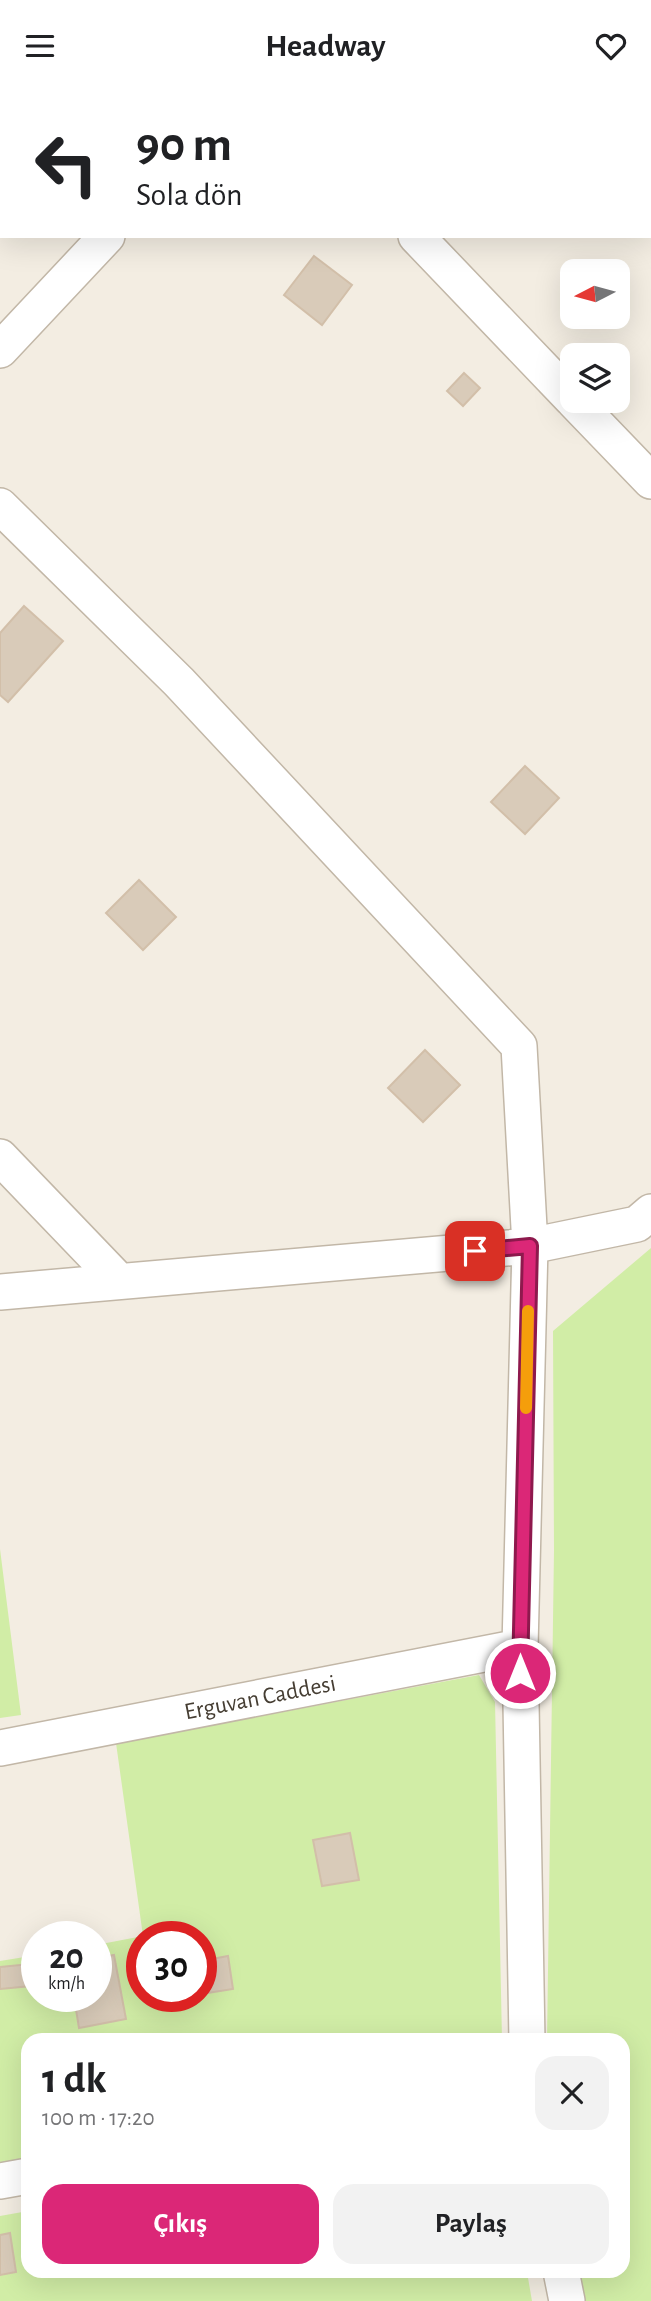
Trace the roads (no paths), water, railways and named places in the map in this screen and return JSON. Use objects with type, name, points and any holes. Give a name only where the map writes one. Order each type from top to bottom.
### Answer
[{"type":"street","points":[[0,350],[105,238]]},
{"type":"street","points":[[418,238],[560,386]]},
{"type":"street","points":[[586,413],[651,481]]},
{"type":"street","points":[[0,506],[179,682],[519,1046],[530,1246],[520,1647],[527,2033]]},
{"type":"street","points":[[0,1157],[120,1281]]},
{"type":"street","points":[[0,1292],[530,1246],[637,1224],[651,1212]]},
{"type":"street","name":"Erguvan Caddesi","points":[[0,1748],[520,1647]]},
{"type":"street","points":[[0,2181],[21,2177]]},
{"type":"street","points":[[562,2278],[567,2301]]}]
